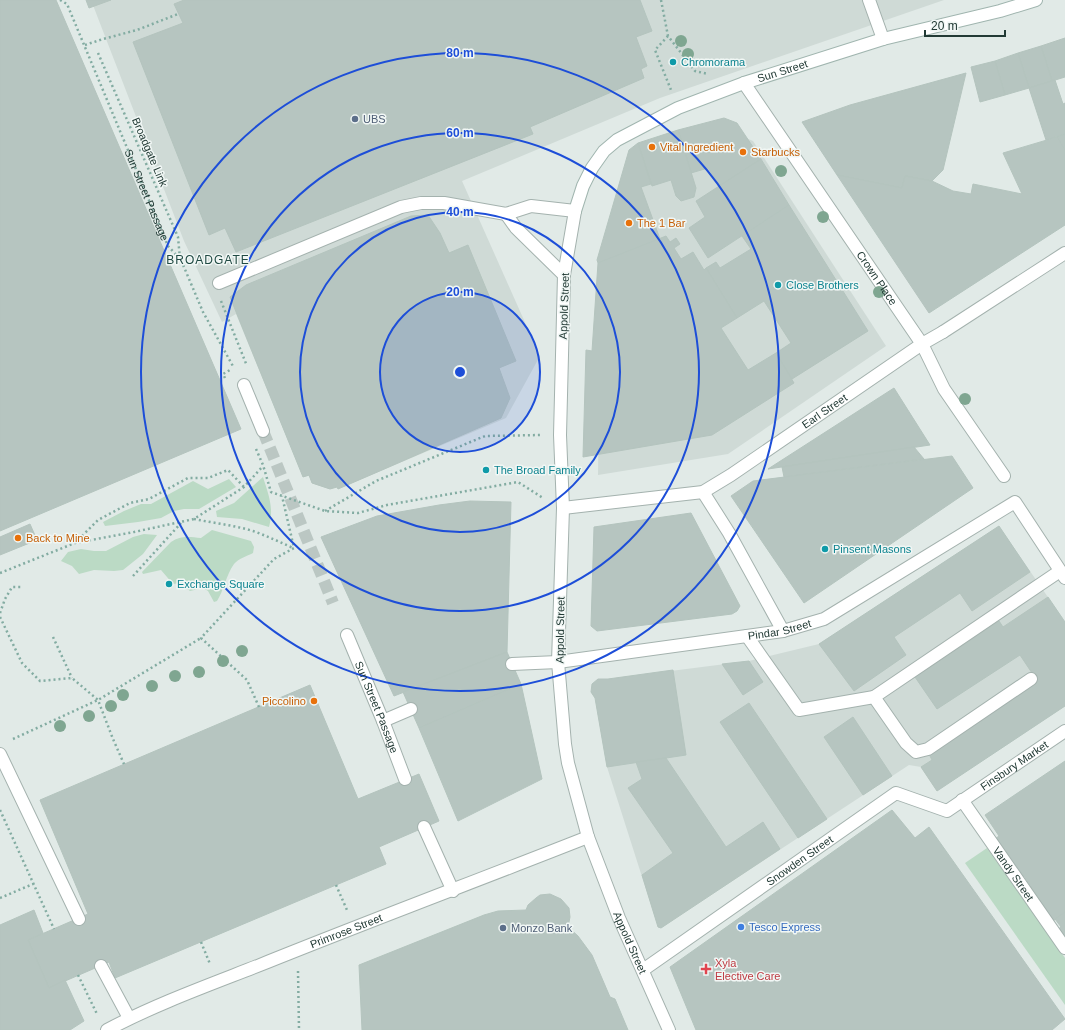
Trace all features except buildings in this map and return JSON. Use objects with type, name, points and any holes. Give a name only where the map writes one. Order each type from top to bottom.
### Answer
[{"type":"street","points":[[869,0],[883,39]]},
{"type":"street","name":"Sun Street","points":[[575,211],[583,186],[592,168],[604,150],[617,140],[678,108],[744,83],[883,39],[1000,11],[1036,0]]},
{"type":"street","name":"Crown Place","points":[[744,83],[922,344],[944,389],[1004,476]]},
{"type":"street","points":[[219,283],[366,222],[407,206],[420,203],[444,203],[506,214],[531,206],[575,211]]},
{"type":"street","name":"Appold Street","points":[[575,211],[564,275],[560,435],[563,508],[558,662],[565,744],[568,763],[588,837],[619,918],[669,1030]]},
{"type":"street","points":[[506,214],[516,228],[564,275]]},
{"type":"street","name":"Earl Street","points":[[563,508],[703,492],[738,471],[922,344],[1065,253]]},
{"type":"street","points":[[244,385],[263,430]]},
{"type":"street","points":[[703,492],[729,533],[783,630]]},
{"type":"street","name":"Pindar Street","points":[[512,664],[558,662],[747,636],[783,630],[824,619],[1015,502],[1062,575]]},
{"type":"street","points":[[747,636],[799,710],[874,697],[1062,575]]},
{"type":"street","name":"Sun Street Passage","points":[[347,635],[383,721],[405,779]]},
{"type":"street","points":[[874,697],[906,743],[916,752],[928,749],[1031,679]]},
{"type":"street","points":[[383,721],[411,709]]},
{"type":"street","name":"Finsbury Market","points":[[962,800],[1065,731]]},
{"type":"street","points":[[0,754],[79,919]]},
{"type":"street","name":"Snowden Street","points":[[643,970],[896,793],[947,811],[962,800]]},
{"type":"street","name":"Vandy Street","points":[[962,800],[1065,948]]},
{"type":"street","points":[[424,827],[453,890]]},
{"type":"street","name":"Primrose Street","points":[[107,1030],[128,1018],[299,949],[588,837]]},
{"type":"street","points":[[101,966],[128,1018]]},
{"type":"path","name":"Sun Street Passage","points":[[60,0],[67,4],[168,246],[180,260],[203,312],[244,385]]},
{"type":"path","points":[[661,0],[668,36],[695,70],[709,75]]},
{"type":"path","points":[[85,45],[137,30],[178,14]]},
{"type":"path","points":[[667,81],[655,50],[668,36]]},
{"type":"path","name":"Broadgate Link","points":[[98,53],[178,236],[180,260]]},
{"type":"path","points":[[219,283],[219,296],[249,371]]},
{"type":"path","points":[[325,511],[376,481],[486,436],[560,435]]},
{"type":"path","points":[[253,443],[263,465],[272,492],[325,511],[358,514],[387,505],[518,482],[548,502]]},
{"type":"path","points":[[0,573],[75,543],[194,519],[244,487],[263,465]]},
{"type":"path","points":[[75,543],[98,520],[130,503],[149,499],[188,478],[208,478],[228,470],[244,487]]},
{"type":"path","points":[[282,496],[294,548]]},
{"type":"path","points":[[194,519],[253,531],[294,548]]},
{"type":"path","points":[[133,576],[181,522]]},
{"type":"path","points":[[7,742],[98,700],[201,638],[274,559],[294,548]]},
{"type":"path","points":[[0,613],[5,599],[12,588],[22,587]]},
{"type":"path","points":[[0,617],[22,663],[40,681],[72,678]]},
{"type":"path","points":[[53,637],[72,678],[98,700],[124,764]]},
{"type":"path","points":[[201,638],[247,680],[259,707]]},
{"type":"path","points":[[0,810],[54,929]]},
{"type":"path","points":[[0,898],[33,884]]},
{"type":"path","points":[[336,885],[355,928]]},
{"type":"path","points":[[299,949],[299,1030]]},
{"type":"path","points":[[78,975],[98,1016]]},
{"type":"shaded area","points":[[91,0],[944,0],[660,98],[462,181],[540,356],[506,418],[338,489],[337,487],[330,489],[312,483],[309,476],[303,477],[236,314],[222,322],[184,241]]},
{"type":"shaded area","points":[[741,136],[753,141],[886,346],[728,454],[598,475],[600,326],[643,165]]},
{"type":"shaded area","points":[[999,526],[1065,622],[1065,706],[937,791],[921,767],[909,765],[661,928],[658,927],[607,767],[595,698],[591,692],[608,679],[749,661],[819,644]]},
{"type":"green space","points":[[263,477],[271,508],[269,527],[242,519],[217,517],[216,511],[234,503]]},
{"type":"green space","points":[[229,479],[236,487],[199,509],[174,511],[161,518],[138,522],[105,526],[103,522],[141,504],[151,504],[193,481],[208,489]]},
{"type":"green space","points":[[212,530],[251,541],[254,547],[253,553],[240,559],[234,564],[217,601],[214,602],[208,591],[203,588],[190,591],[180,583],[173,584],[161,570],[143,574],[142,572],[171,542],[182,537],[201,538]]},
{"type":"green space","points":[[144,534],[157,535],[143,554],[123,570],[94,570],[79,574],[72,566],[61,561],[68,552],[81,549],[106,551],[133,537]]},
{"type":"green space","points":[[987,848],[1065,958],[1065,1005],[965,863]]},
{"type":"tunnel","points":[[263,431],[333,603]]},
{"type":"place","name":"Chromorama","points":[[673,62]]},
{"type":"place","name":"UBS","points":[[355,119]]},
{"type":"place","name":"Vital Ingredient","points":[[652,147]]},
{"type":"place","name":"Starbucks","points":[[743,152]]},
{"type":"place","name":"The 1 Bar","points":[[629,223]]},
{"type":"place","name":"Close Brothers","points":[[778,285]]},
{"type":"place","name":"The Broad Family","points":[[486,470]]},
{"type":"place","name":"Back to Mine","points":[[18,538]]},
{"type":"place","name":"Pinsent Masons","points":[[825,549]]},
{"type":"place","name":"Exchange Square","points":[[169,584]]},
{"type":"place","name":"Piccolino","points":[[314,701]]},
{"type":"place","name":"Tesco Express","points":[[741,927]]},
{"type":"place","name":"Monzo Bank","points":[[503,928]]},
{"type":"place","name":"Xyla Elective Care","points":[[706,969]]},
{"type":"district","name":"BROADGATE","points":[[208,260]]}]
